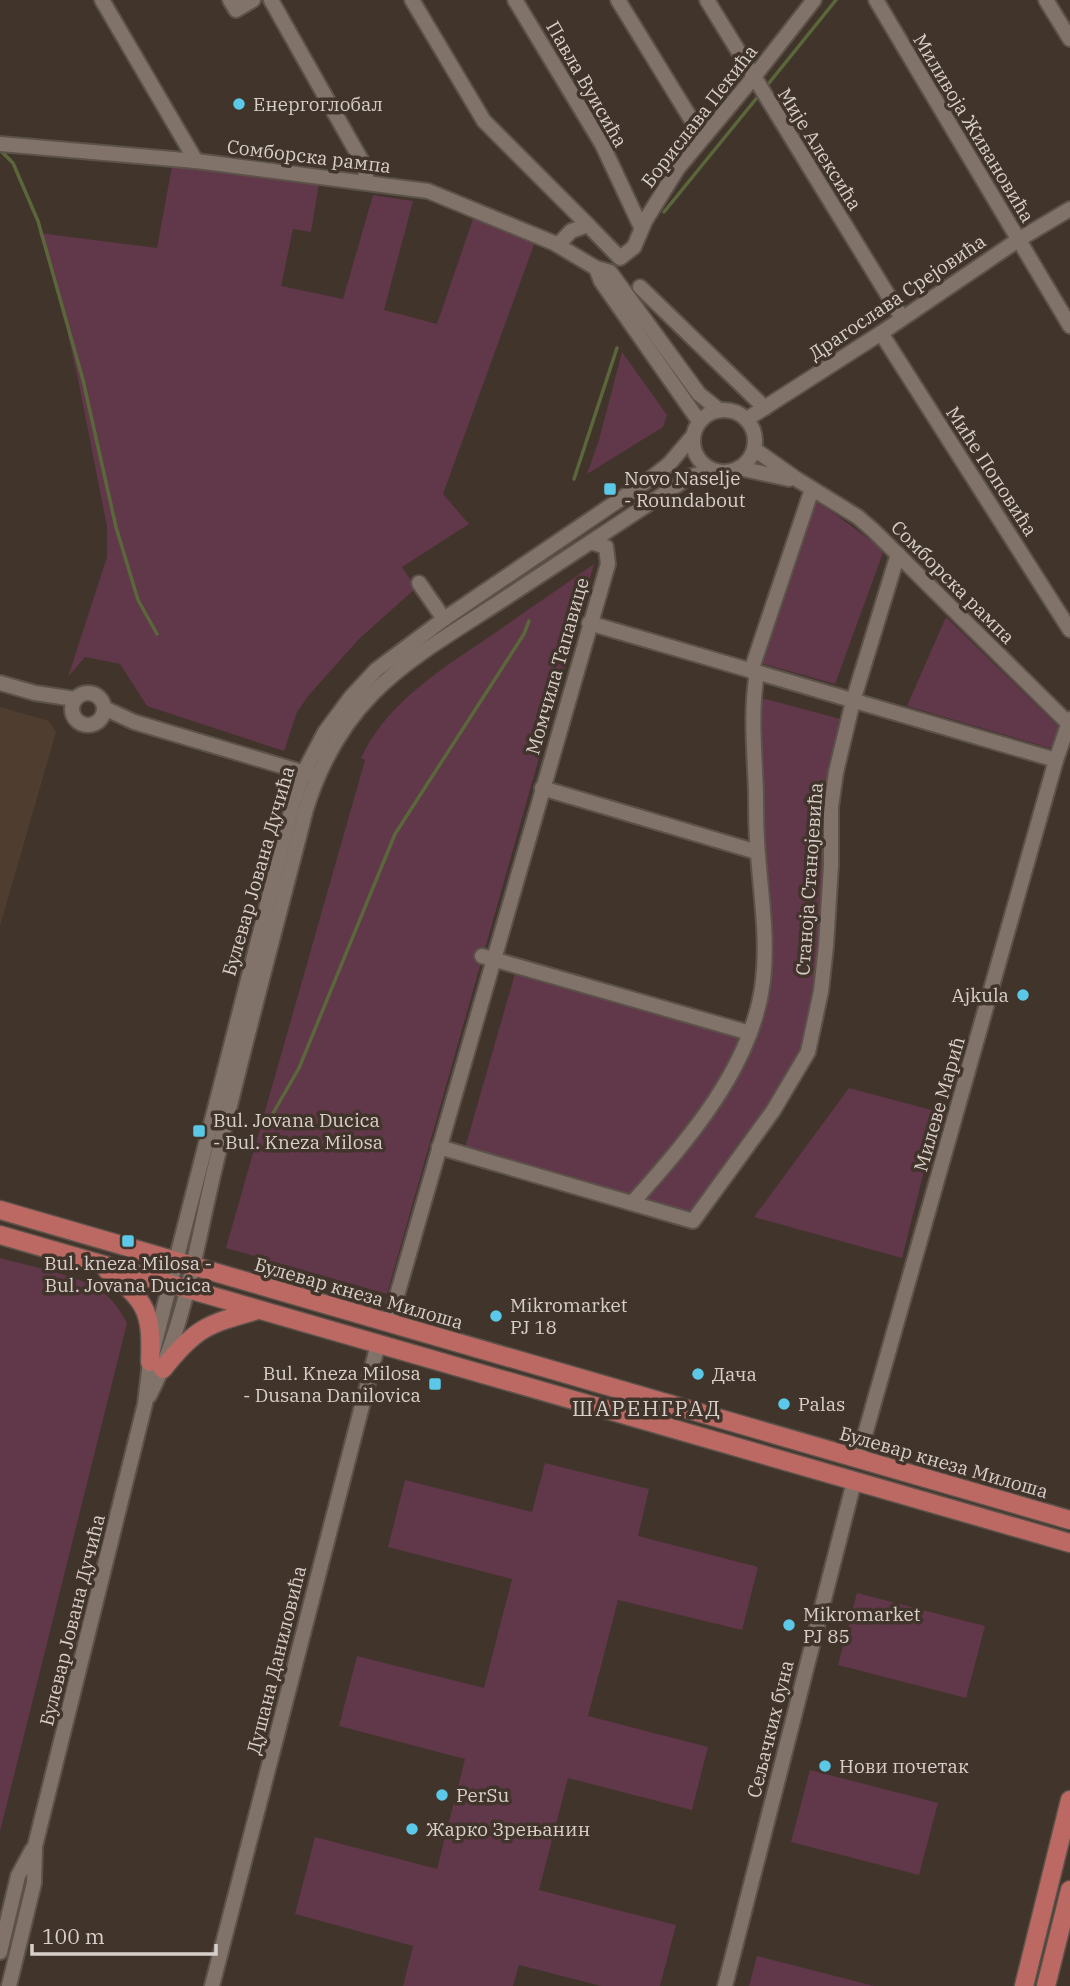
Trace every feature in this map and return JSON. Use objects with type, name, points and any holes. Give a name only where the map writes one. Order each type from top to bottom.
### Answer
[{"type":"main road","name":"Булевар кнеза Милоша","points":[[0,1210],[1070,1520]]},
{"type":"main road","points":[[0,1236],[1070,1543]]},
{"type":"main road","points":[[99,1264],[135,1293],[148,1315],[157,1366]]},
{"type":"main road","points":[[157,1366],[204,1328],[258,1310]]},
{"type":"main road","points":[[1048,1538],[1070,1553]]},
{"type":"main road","points":[[1024,1986],[1070,1800]]},
{"type":"main road","points":[[1046,1986],[1070,1890]]},
{"type":"street","points":[[102,0],[196,161]]},
{"type":"street","points":[[230,0],[236,10],[253,0]]},
{"type":"street","points":[[271,0],[364,165],[367,182]]},
{"type":"street","points":[[412,0],[484,121],[588,225],[571,230],[558,245]]},
{"type":"street","name":"Павла Вуисића","points":[[516,0],[602,144],[641,227]]},
{"type":"street","points":[[618,0],[702,137]]},
{"type":"street","name":"Мије Алексића","points":[[707,0],[902,318]]},
{"type":"street","name":"Борислава Пекића","points":[[588,225],[620,258],[634,247],[641,227],[678,168],[702,137],[759,88],[814,0]]},
{"type":"street","name":"Миливоја Живановића","points":[[876,0],[1070,326]]},
{"type":"street","points":[[1046,0],[1070,39]]},
{"type":"street","name":"Сомборска рампа","points":[[0,144],[196,161],[428,191],[558,245],[596,268],[610,272],[699,394],[719,410]]},
{"type":"street","name":"Драгослава Срејовића","points":[[747,419],[1018,240],[1070,209]]},
{"type":"street","name":"Сомборска рампа","points":[[596,268],[601,281],[699,421]]},
{"type":"street","points":[[640,287],[765,408]]},
{"type":"street","name":"Миће Поповића","points":[[881,333],[1070,630]]},
{"type":"street","points":[[719,410],[738,413],[747,419],[755,438],[754,449],[751,457],[739,468],[713,471],[699,461],[692,445],[692,437],[699,421],[719,410]]},
{"type":"street","name":"Булевар Јована Дучића","points":[[9,1986],[34,1882],[35,1846],[145,1404],[226,1121],[306,808],[310,775],[325,732],[351,697],[376,670],[444,619],[650,479],[669,464],[692,437]]},
{"type":"street","name":"Сомборска рампа","points":[[754,449],[858,517],[1069,723]]},
{"type":"street","name":"Сомборска рампа","points":[[739,468],[798,480]]},
{"type":"street","name":"Булевар Јована Дучића","points":[[310,775],[323,761],[346,724],[384,681],[426,649],[691,476],[713,471]]},
{"type":"street","name":"Станоја Станојевића","points":[[812,489],[754,672],[757,852],[765,926],[763,982],[750,1033],[713,1102],[678,1152],[632,1203],[693,1221],[773,1111],[808,1052],[821,991],[826,946],[831,807],[836,772],[853,701],[898,554]]},
{"type":"street","name":"Момчила Тапавице","points":[[389,1323],[439,1147],[488,957],[542,788],[608,564],[606,554],[626,518]]},
{"type":"street","points":[[591,542],[606,547],[606,554]]},
{"type":"street","points":[[419,583],[444,619]]},
{"type":"street","points":[[589,623],[1056,760]]},
{"type":"street","points":[[0,683],[73,705]]},
{"type":"street","points":[[103,713],[95,724],[84,726],[76,720],[73,705],[79,696],[90,693],[99,697],[103,713],[119,722],[134,722],[310,775]]},
{"type":"street","name":"Милеве Марић","points":[[858,1459],[1056,760],[1069,723]]},
{"type":"street","points":[[542,788],[757,852]]},
{"type":"street","points":[[488,957],[750,1033]]},
{"type":"street","points":[[439,1147],[632,1203]]},
{"type":"street","name":"Душана Даниловића","points":[[212,1986],[378,1344]]},
{"type":"street","name":"Сељачких буна","points":[[725,1986],[854,1482]]},
{"type":"street","name":"Булевар Јована Дучића","points":[[0,1952],[18,1876],[35,1846]]},
{"type":"shaded area","points":[[172,166],[319,183],[311,232],[293,229],[281,286],[343,299],[373,195],[413,201],[384,310],[437,324],[474,216],[535,242],[443,494],[469,524],[402,567],[416,588],[359,639],[309,695],[297,712],[284,751],[147,706],[120,664],[85,657],[68,677],[107,557],[107,527],[55,276],[39,233],[157,248]]},
{"type":"shaded area","points":[[622,352],[667,415],[663,427],[587,474],[599,440]]},
{"type":"shaded area","points":[[813,498],[884,550],[835,684],[760,663]]},
{"type":"shaded area","points":[[594,564],[387,1294],[226,1248],[365,760],[361,758],[386,720],[418,688]]},
{"type":"shaded area","points":[[946,617],[1058,726],[1058,736],[1049,748],[907,706]]},
{"type":"shaded area","points":[[758,697],[844,720],[822,949],[805,1047],[769,1106],[690,1215],[640,1200],[719,1106],[769,982],[772,925],[760,770]]},
{"type":"shaded area","points":[[0,707],[49,721],[56,732],[0,926]]},
{"type":"shaded area","points":[[516,970],[743,1036],[709,1100],[674,1149],[630,1197],[465,1148]]},
{"type":"shaded area","points":[[849,1088],[939,1112],[902,1258],[754,1217]]},
{"type":"shaded area","points":[[0,1258],[91,1285],[112,1301],[127,1323],[0,1831]]},
{"type":"shaded area","points":[[545,1463],[649,1489],[638,1536],[758,1567],[742,1630],[618,1600],[588,1716],[708,1747],[692,1810],[568,1778],[539,1890],[676,1925],[660,1986],[601,1986],[519,1965],[513,1986],[403,1986],[413,1946],[295,1914],[315,1837],[437,1869],[465,1759],[339,1726],[357,1656],[484,1688],[512,1579],[388,1547],[405,1480],[532,1512]]},
{"type":"shaded area","points":[[857,1593],[985,1626],[966,1698],[838,1665]]},
{"type":"shaded area","points":[[810,1770],[938,1803],[919,1875],[791,1842]]},
{"type":"shaded area","points":[[757,1956],[874,1986],[749,1986]]},
{"type":"waterway","points":[[765,88],[836,0]]},
{"type":"waterway","points":[[664,212],[760,94]]},
{"type":"waterway","points":[[0,150],[13,163],[38,221],[83,380],[116,527],[138,600],[157,634]]},
{"type":"waterway","points":[[574,479],[617,348]]},
{"type":"waterway","points":[[268,1122],[299,1068],[395,834],[524,634],[529,621]]},
{"type":"place","name":"Енергоглобал","points":[[239,104]]},
{"type":"place","name":"Novo Naselje - Roundabout","points":[[610,489]]},
{"type":"place","name":"Ajkula","points":[[1023,995]]},
{"type":"place","name":"Bul. Jovana Ducica - Bul. Kneza Milosa","points":[[199,1131]]},
{"type":"place","name":"Bul. kneza Milosa - Bul. Jovana Ducica","points":[[128,1241]]},
{"type":"place","name":"Mikromarket PJ 18","points":[[496,1316]]},
{"type":"place","name":"Дача","points":[[698,1374]]},
{"type":"place","name":"Bul. Kneza Milosa - Dusana Danilovica","points":[[435,1384]]},
{"type":"place","name":"Palas","points":[[784,1404]]},
{"type":"place","name":"Mikromarket PJ 85","points":[[789,1625]]},
{"type":"place","name":"Нови почетак","points":[[825,1766]]},
{"type":"place","name":"PerSu","points":[[442,1795]]},
{"type":"place","name":"Жарко Зрењанин","points":[[412,1829]]},
{"type":"district","name":"ШАРЕНГРАД","points":[[647,1409]]}]
